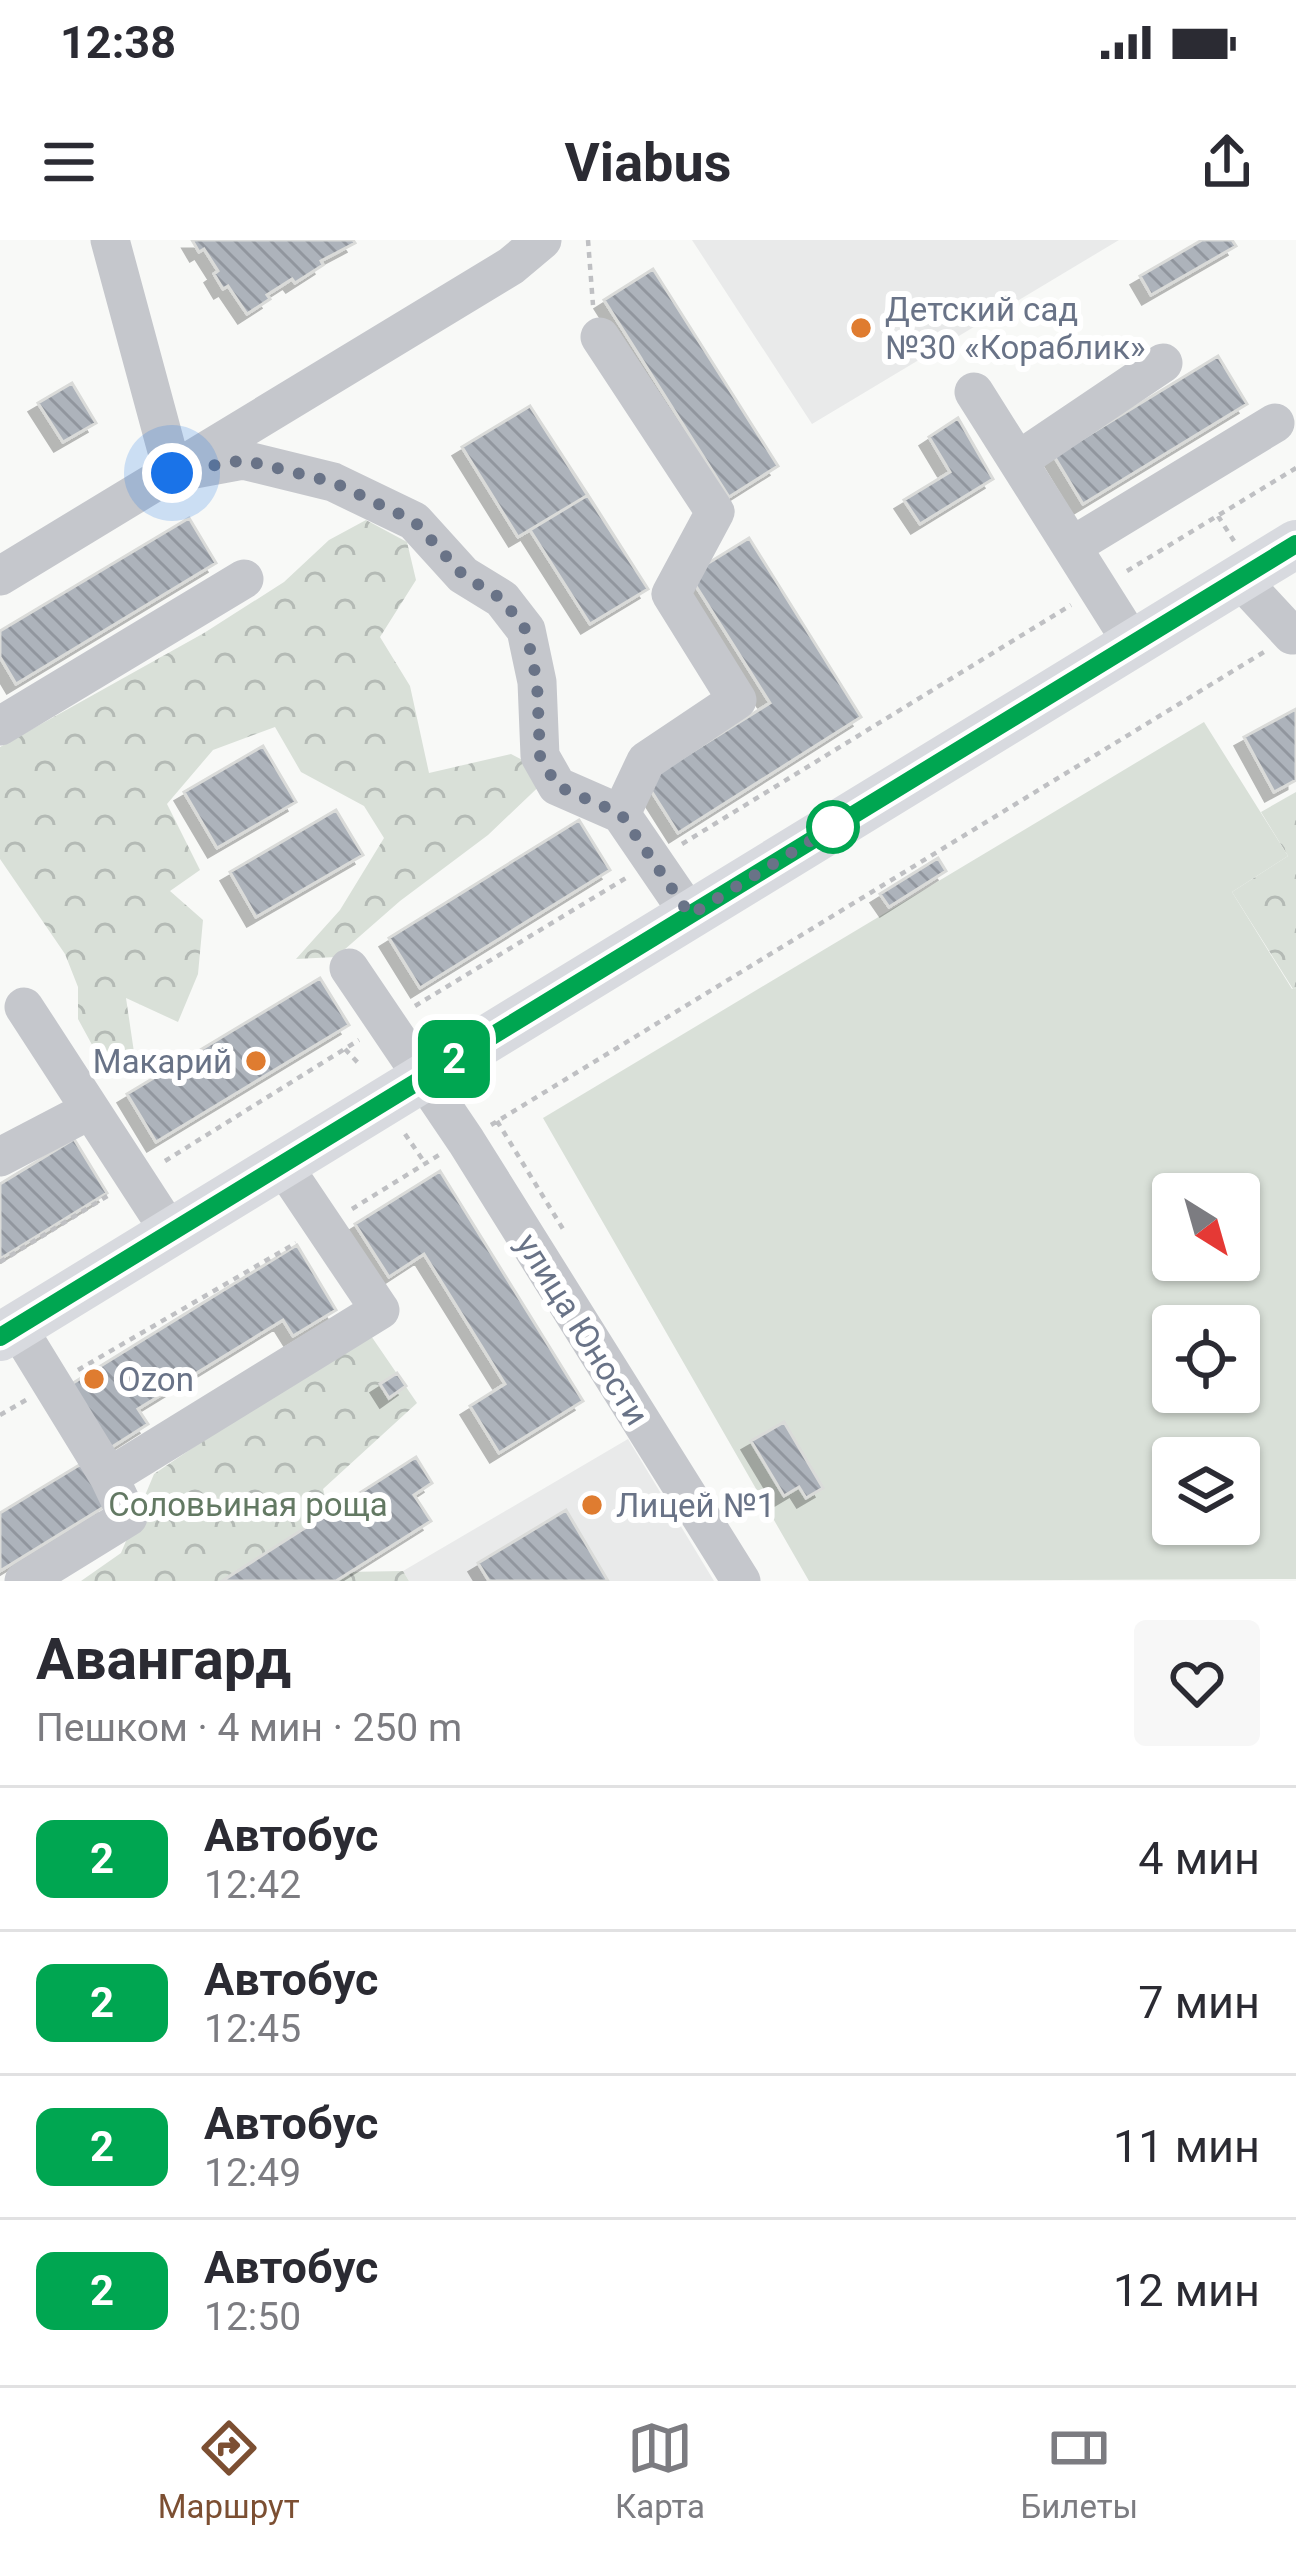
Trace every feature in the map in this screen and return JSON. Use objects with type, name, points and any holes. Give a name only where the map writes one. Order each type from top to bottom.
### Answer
[{"type":"main road","points":[[9,1332],[1296,544]]},
{"type":"street","points":[[110,240],[172,473]]},
{"type":"street","points":[[0,576],[511,266],[542,240]]},
{"type":"street","points":[[600,338],[715,512],[670,594],[737,700],[646,760],[621,814]]},
{"type":"street","points":[[1019,460],[1163,363]]},
{"type":"street","points":[[974,392],[1133,644]]},
{"type":"street","points":[[1074,545],[1276,424]]},
{"type":"street","points":[[172,473],[244,460],[333,482],[414,521],[463,575],[502,599],[526,630],[537,682],[540,756],[557,786],[621,814],[690,915]]},
{"type":"street","points":[[1240,578],[1294,636]]},
{"type":"street","points":[[4,715],[244,579]]},
{"type":"street","name":"улица Юности","points":[[349,968],[466,1141],[741,1581]]},
{"type":"street","points":[[24,1007],[170,1232]]},
{"type":"street","points":[[0,1157],[91,1110]]},
{"type":"street","points":[[110,1477],[380,1310],[282,1164]]},
{"type":"street","points":[[9,1332],[53,1384],[110,1477],[128,1517],[25,1581]]},
{"type":"path","points":[[588,240],[590,292],[600,338]]},
{"type":"path","points":[[0,1414],[323,1228],[1294,636]]},
{"type":"path","points":[[345,1049],[360,1065]]},
{"type":"path","points":[[399,1124],[424,1163]]},
{"type":"shaded area","name":"Детский сад №30 «Кораблик»","points":[[692,240],[1119,240],[812,424]]},
{"type":"shaded area","name":"Лицей №1","points":[[628,1439],[714,1581],[409,1581],[403,1571]]},
{"type":"green space","points":[[366,520],[407,542],[416,580],[380,637],[410,686],[429,773],[511,754],[551,775],[488,835],[400,901],[336,957],[296,959],[340,910],[384,838],[364,806],[301,772],[275,727],[213,750],[167,804],[200,870],[170,891],[203,920],[198,974],[178,1022],[126,998],[135,1059],[103,1065],[78,1019],[78,987],[65,954],[0,859],[0,747],[204,633],[284,582],[329,540]]},
{"type":"green space","points":[[1204,722],[1288,856],[1232,892],[1292,989],[1296,988],[1296,1579],[809,1581],[543,1118]]},
{"type":"green space","points":[[1296,792],[1293,989],[1232,892],[1288,856],[1261,812]]},
{"type":"green space","name":"Соловьиная роща","points":[[367,1330],[417,1403],[323,1489],[344,1572],[403,1571],[409,1581],[81,1581],[121,1553],[154,1474]]},
{"type":"building","points":[[192,240],[355,243],[321,261],[323,265],[295,283],[292,279],[267,295],[270,299],[247,314],[228,286],[223,289],[214,274],[218,271]]},
{"type":"building","points":[[1202,240],[1232,240],[1236,246],[1151,295],[1140,276]]},
{"type":"building","points":[[653,269],[778,466],[729,497],[604,300]]},
{"type":"building","points":[[1218,356],[1247,404],[1083,504],[1054,456]]},
{"type":"building","points":[[72,383],[96,423],[63,442],[38,403]]},
{"type":"building","points":[[530,406],[648,589],[590,624],[530,530],[518,537],[462,447]]},
{"type":"building","points":[[530,406],[588,495],[518,537],[462,447]]},
{"type":"building","points":[[958,418],[993,479],[920,524],[904,500],[950,472],[929,437]]},
{"type":"building","points":[[588,495],[648,589],[590,624],[530,530]]},
{"type":"building","points":[[189,518],[216,563],[16,684],[0,657],[0,631]]},
{"type":"building","points":[[749,538],[861,717],[678,833],[645,781],[770,703],[689,575]]},
{"type":"building","points":[[1296,709],[1296,780],[1274,792],[1244,737]]},
{"type":"building","points":[[263,746],[296,802],[217,848],[184,792]]},
{"type":"building","points":[[336,810],[363,855],[256,917],[230,872]]},
{"type":"building","points":[[579,820],[610,870],[420,988],[389,938]]},
{"type":"building","points":[[938,858],[946,871],[889,907],[880,894]]},
{"type":"building","points":[[320,978],[349,1025],[156,1142],[127,1094]]},
{"type":"building","points":[[74,1139],[107,1193],[0,1259],[0,1184]]},
{"type":"building","points":[[440,1171],[583,1401],[499,1453],[470,1406],[505,1384],[424,1254],[389,1277],[355,1224]]},
{"type":"building","points":[[297,1245],[336,1310],[293,1336],[283,1320],[138,1409],[148,1424],[104,1452],[65,1388]]},
{"type":"building","points":[[397,1373],[406,1386],[389,1398],[380,1384]]},
{"type":"building","points":[[784,1422],[823,1488],[806,1498],[799,1487],[784,1496],[751,1441]]},
{"type":"building","points":[[416,1457],[432,1483],[414,1495],[431,1521],[336,1581],[222,1581]]},
{"type":"building","points":[[81,1464],[107,1505],[0,1571],[0,1513]]},
{"type":"building","points":[[566,1510],[608,1581],[489,1581],[478,1563]]},
{"type":"building","points":[[566,1510],[608,1581],[489,1581],[478,1563]]},
{"type":"bus line","name":"2","points":[[0,1337],[1296,544]]},
{"type":"place","name":"Детский сад №30 «Кораблик»","points":[[861,328]]},
{"type":"place","name":"Макарий","points":[[256,1061]]},
{"type":"place","name":"Ozon","points":[[94,1379]]},
{"type":"place","name":"Лицей №1","points":[[592,1505]]},
{"type":"route","points":[[172,473],[244,460],[333,482],[414,521],[463,575],[502,599],[526,630],[537,682],[540,756],[557,786],[621,814],[690,915],[851,816],[833,827]]}]
